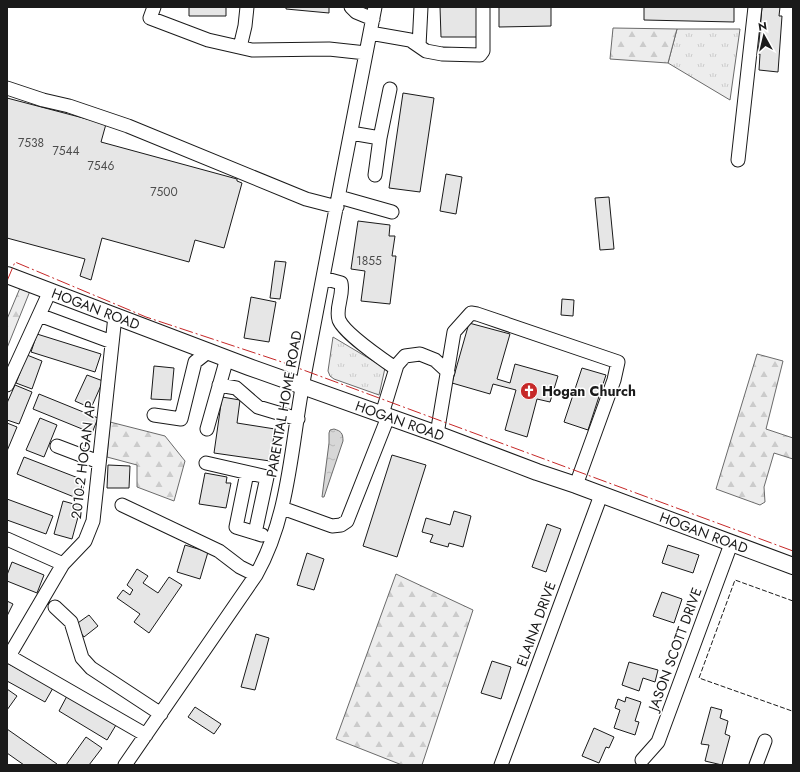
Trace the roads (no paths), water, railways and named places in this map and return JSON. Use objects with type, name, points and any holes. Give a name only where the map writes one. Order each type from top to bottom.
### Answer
[{"type":"main road","name":"HOGAN ROAD","points":[[7,275],[208,352],[437,434],[793,566]]},
{"type":"street","points":[[154,7],[150,18],[208,40],[240,47],[266,50],[329,49],[366,53]]},
{"type":"street","points":[[240,47],[245,26],[247,7]]},
{"type":"street","points":[[351,7],[356,12],[374,13]]},
{"type":"street","points":[[419,46],[421,7]]},
{"type":"street","points":[[370,33],[410,40],[426,51],[442,54],[480,55],[483,50],[483,7]]},
{"type":"street","points":[[738,160],[755,7]]},
{"type":"street","name":"PARENTAL HOME ROAD","points":[[125,765],[256,575],[266,558],[273,538],[282,508],[290,472],[302,386],[374,13]]},
{"type":"street","points":[[7,88],[43,100],[69,106],[128,126],[306,199],[338,202],[392,212]]},
{"type":"street","points":[[375,175],[380,138],[390,89]]},
{"type":"street","points":[[351,134],[380,138]]},
{"type":"street","points":[[323,278],[341,283],[342,288],[338,310],[339,320],[347,331],[368,350],[395,368]]},
{"type":"street","points":[[7,385],[50,291]]},
{"type":"street","points":[[437,434],[454,332],[471,314],[477,314],[618,362],[614,380],[576,485]]},
{"type":"street","points":[[39,315],[112,342]]},
{"type":"street","name":"2010-2 HOGAN AP","points":[[8,655],[63,564],[85,541],[91,527],[95,510],[115,316]]},
{"type":"street","points":[[154,415],[181,419],[196,362],[208,352]]},
{"type":"street","points":[[282,508],[332,526],[340,525],[347,521],[385,416],[395,368],[397,365],[405,356],[420,354],[435,360],[448,372]]},
{"type":"street","points":[[207,429],[227,358]]},
{"type":"street","points":[[219,385],[236,388],[258,407],[298,419]]},
{"type":"street","points":[[57,446],[99,462]]},
{"type":"street","points":[[206,463],[267,477],[255,533]]},
{"type":"street","points":[[247,473],[236,527],[273,538]]},
{"type":"street","points":[[244,491],[286,488]]},
{"type":"street","name":"ELAINA DRIVE","points":[[501,765],[601,495]]},
{"type":"street","points":[[122,505],[219,551],[240,567],[256,575]]},
{"type":"street","points":[[7,539],[63,564]]},
{"type":"street","name":"JASON SCOTT DRIVE","points":[[642,760],[658,742],[731,544]]},
{"type":"street","points":[[55,607],[71,622],[82,658],[91,668],[161,714]]},
{"type":"street","points":[[8,655],[146,735]]},
{"type":"street","points":[[756,765],[765,740]]},
{"type":"water","points":[[334,429],[341,433],[343,436],[343,441],[324,497],[322,497],[329,433],[330,430]]},
{"type":"place","name":"Hogan Church","points":[[529,391]]}]
